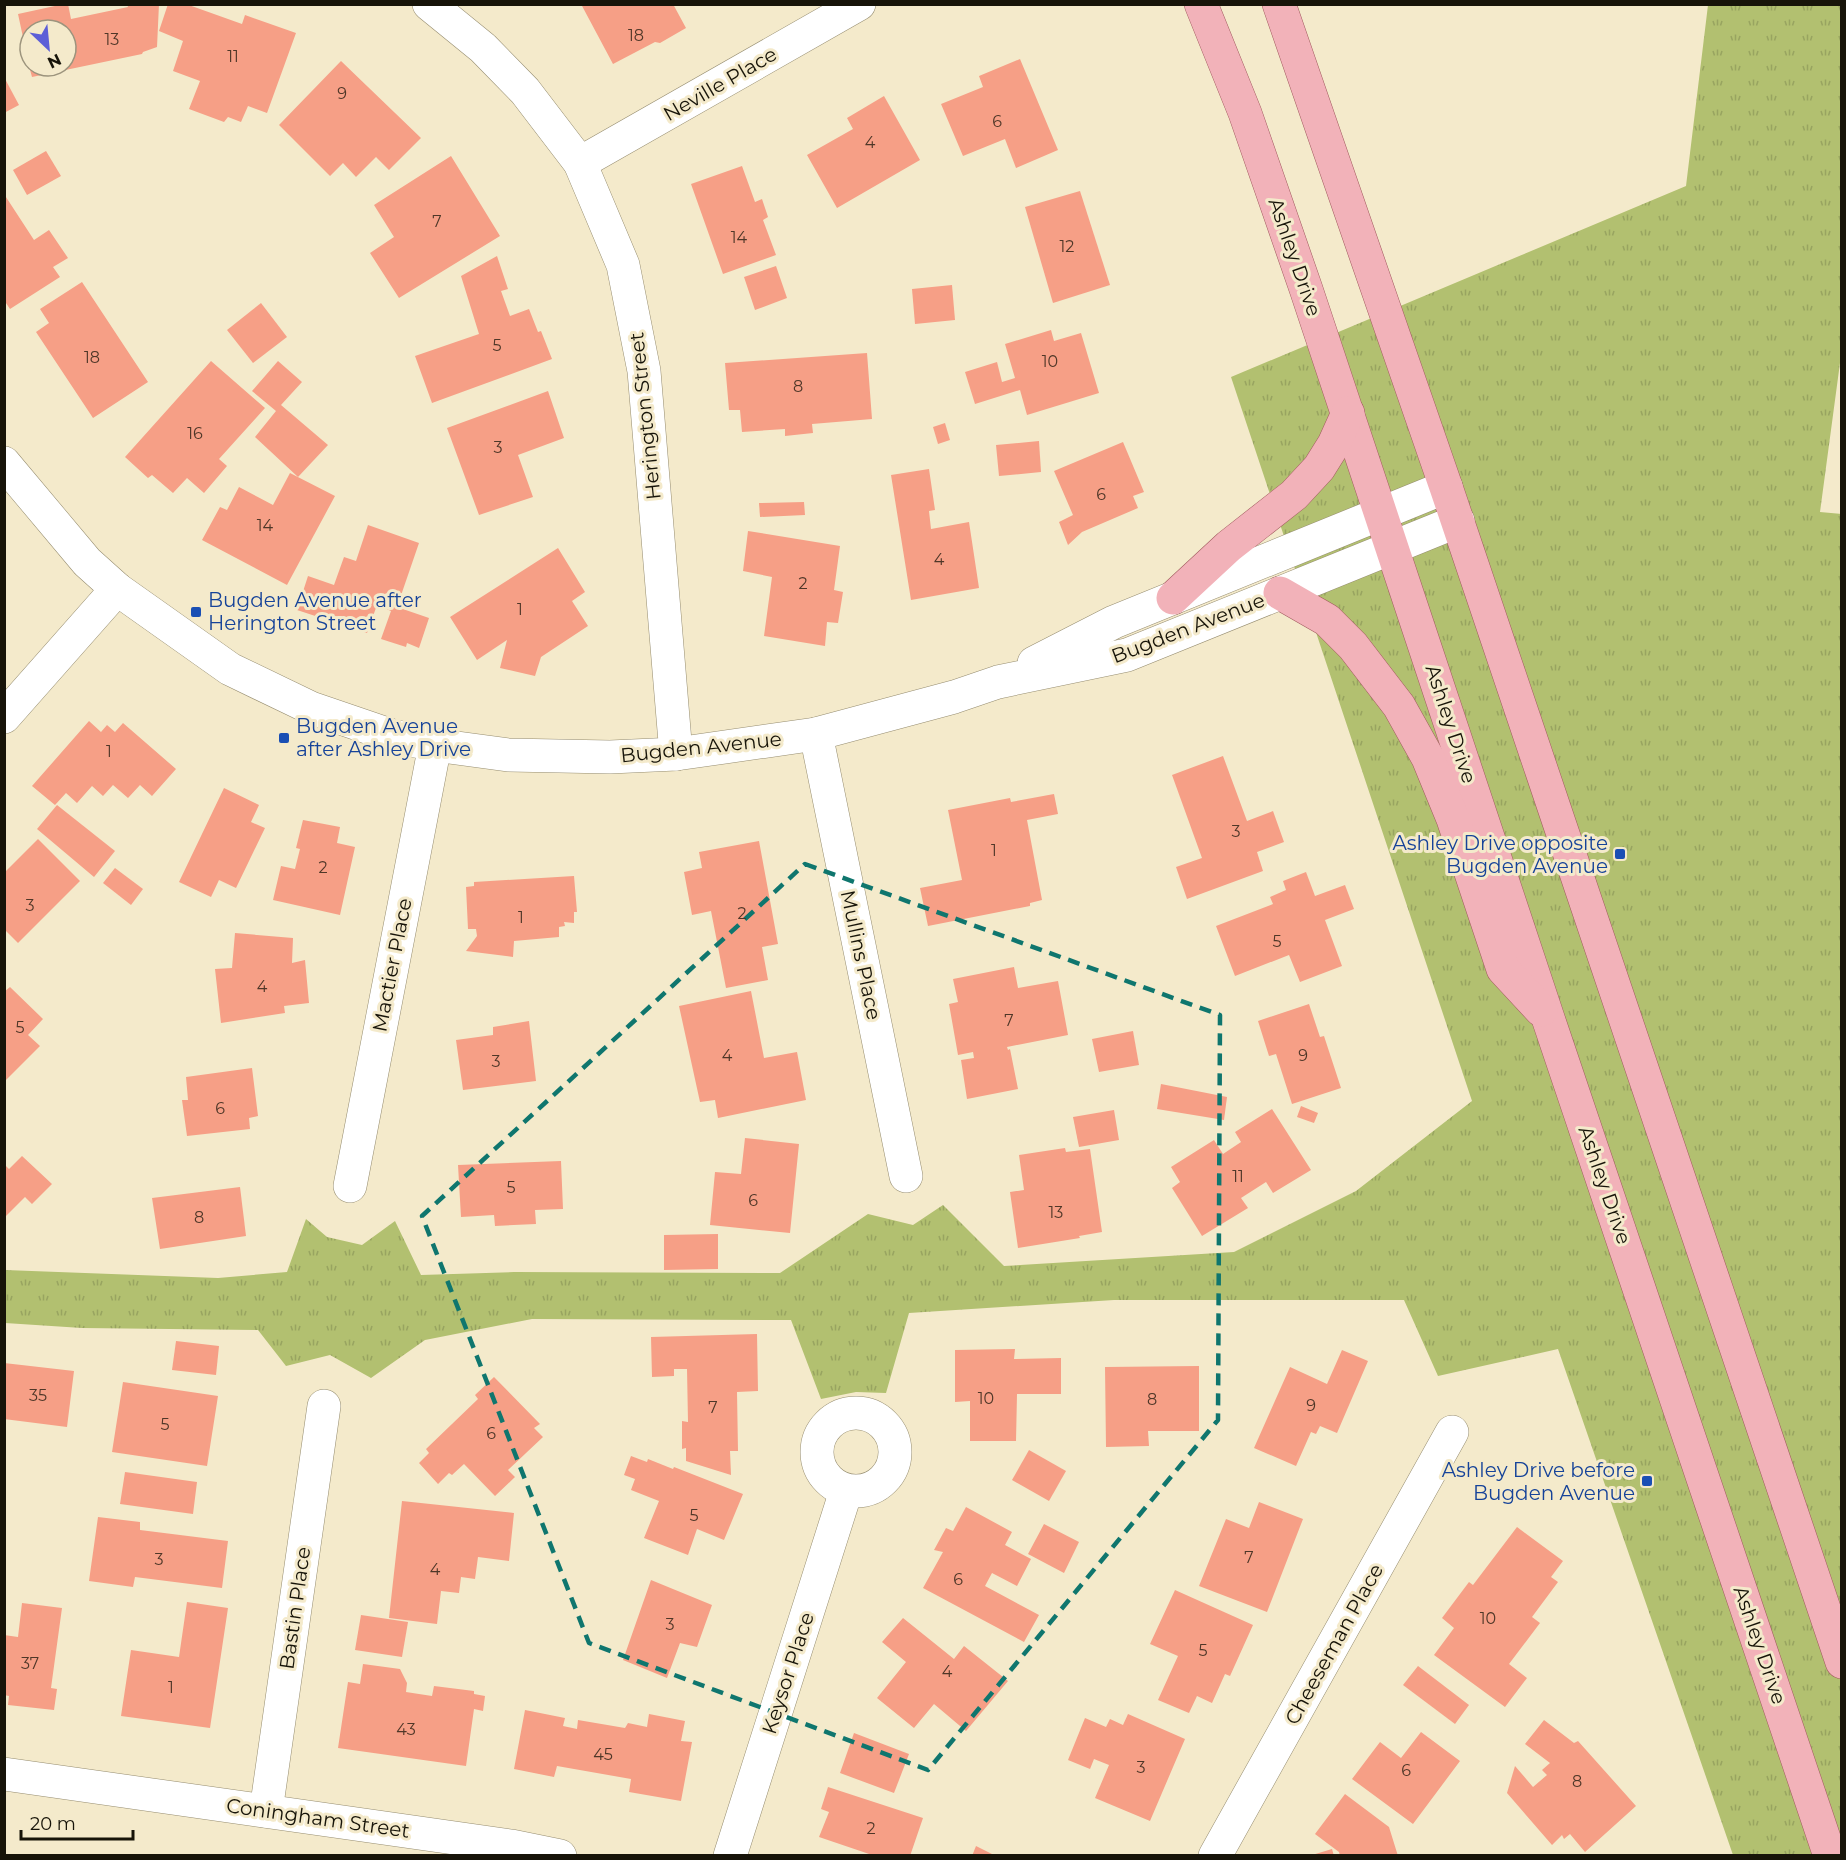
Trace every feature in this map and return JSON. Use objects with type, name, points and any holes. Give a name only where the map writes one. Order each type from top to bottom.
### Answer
[{"type":"main road","name":"Ashley Drive","points":[[1201,4],[1245,113],[1348,413],[1548,1018],[1830,1856]]},
{"type":"main road","points":[[1279,4],[1377,282],[1842,1662]]},
{"type":"main road","points":[[1173,598],[1229,546],[1294,495],[1319,468],[1334,444],[1348,413]]},
{"type":"main road","points":[[1280,593],[1327,620],[1353,646],[1399,706],[1428,758],[1453,819],[1503,969],[1548,1018]]},
{"type":"street","name":"Herington Street","points":[[429,4],[483,48],[525,91],[580,163],[623,265],[644,371],[676,754]]},
{"type":"street","name":"Neville Place","points":[[580,163],[859,4]]},
{"type":"street","name":"Bugden Avenue","points":[[4,463],[87,562],[117,589],[230,669],[310,708],[393,736],[435,745],[508,755],[610,757],[676,754],[816,734],[954,698],[998,682],[1127,655],[1458,521]]},
{"type":"street","points":[[998,682],[1114,622],[1446,487]]},
{"type":"street","points":[[4,717],[117,589]]},
{"type":"street","name":"Mullins Place","points":[[816,734],[906,1176]]},
{"type":"street","name":"Mactier Place","points":[[350,1186],[435,745]]},
{"type":"street","name":"Bastin Place","points":[[266,1811],[324,1406]]},
{"type":"street","name":"Cheeseman Place","points":[[1215,1856],[1452,1432]]},
{"type":"street","name":"Keysor Place","points":[[730,1856],[846,1491]]},
{"type":"street","name":"Coningham Street","points":[[4,1774],[511,1846],[560,1856]]},
{"type":"highlighted area","points":[[805,864],[1220,1015],[1218,1420],[928,1770],[589,1643],[422,1216]]},
{"type":"green space","points":[[1708,5],[1841,5],[1842,348],[1820,512],[1842,514],[1841,1855],[1733,1855],[1558,1349],[1438,1376],[1404,1300],[1114,1300],[909,1313],[886,1393],[856,1392],[821,1399],[791,1320],[532,1319],[425,1340],[371,1378],[330,1355],[286,1366],[258,1330],[82,1328],[5,1323],[5,1270],[218,1278],[287,1272],[306,1219],[327,1237],[362,1245],[395,1221],[421,1275],[514,1272],[780,1273],[868,1214],[913,1225],[943,1205],[1004,1266],[1234,1252],[1356,1191],[1472,1101],[1231,377],[1686,186]]},
{"type":"building","points":[[68,4],[71,18],[19,18],[18,14]]},
{"type":"building","points":[[127,4],[159,4],[157,47],[142,54],[78,67],[78,18],[76,18],[128,7]]},
{"type":"building","points":[[168,4],[186,4],[242,24],[245,15],[296,33],[267,113],[248,106],[241,122],[228,117],[224,122],[189,109],[200,81],[173,71],[183,41],[159,31]]},
{"type":"building","points":[[581,4],[673,4],[686,28],[660,43],[655,42],[613,64]]},
{"type":"building","points":[[1020,59],[1058,150],[1016,168],[1005,139],[963,156],[941,104],[983,87],[979,76]]},
{"type":"building","points":[[341,61],[421,138],[389,170],[376,157],[356,177],[343,163],[330,176],[279,125]]},
{"type":"building","points":[[4,77],[19,105],[4,113]]},
{"type":"building","points":[[884,96],[920,160],[837,208],[807,155],[853,129],[847,118]]},
{"type":"building","points":[[46,151],[61,176],[27,195],[13,170]]},
{"type":"building","points":[[451,156],[500,236],[399,298],[370,253],[394,237],[374,205]]},
{"type":"building","points":[[742,166],[755,202],[762,199],[768,217],[763,220],[776,255],[723,274],[691,184]]},
{"type":"building","points":[[1080,191],[1110,285],[1053,303],[1025,207]]},
{"type":"building","points":[[4,194],[34,240],[49,230],[68,258],[53,267],[60,277],[10,309],[4,300]]},
{"type":"building","points":[[497,256],[508,289],[501,291],[510,316],[529,309],[552,359],[432,403],[415,356],[479,334],[461,276]]},
{"type":"building","points":[[776,266],[787,298],[755,310],[744,277]]},
{"type":"building","points":[[82,282],[148,382],[93,418],[36,332],[49,323],[40,309]]},
{"type":"building","points":[[952,285],[955,320],[915,324],[912,289]]},
{"type":"building","points":[[261,303],[287,337],[253,363],[227,330]]},
{"type":"building","points":[[1051,330],[1054,341],[1081,333],[1099,393],[1027,415],[1020,390],[975,404],[965,372],[997,362],[1002,382],[1015,378],[1005,344]]},
{"type":"building","points":[[867,353],[872,419],[812,424],[813,433],[785,436],[785,429],[742,432],[740,410],[729,410],[725,363]]},
{"type":"building","points":[[211,361],[265,408],[219,459],[227,466],[204,493],[187,478],[173,493],[152,475],[148,478],[125,457]]},
{"type":"building","points":[[278,361],[302,382],[281,405],[328,445],[298,477],[255,437],[276,411],[252,391]]},
{"type":"building","points":[[548,391],[564,438],[518,455],[533,497],[479,515],[447,428]]},
{"type":"building","points":[[945,423],[950,440],[938,444],[933,427]]},
{"type":"building","points":[[1039,441],[1041,472],[999,476],[996,445]]},
{"type":"building","points":[[1123,442],[1144,492],[1133,496],[1138,508],[1082,532],[1068,545],[1059,522],[1073,515],[1054,471]]},
{"type":"building","points":[[929,469],[935,510],[929,511],[931,529],[969,522],[979,588],[911,600],[891,475]]},
{"type":"building","points":[[290,473],[335,496],[287,585],[202,540],[220,507],[227,510],[239,487],[273,505]]},
{"type":"building","points":[[804,502],[805,515],[760,517],[759,503]]},
{"type":"building","points":[[368,525],[419,543],[397,607],[429,618],[419,648],[407,643],[406,647],[381,639],[391,611],[377,605],[367,633],[297,610],[308,576],[334,585],[344,557],[356,561]]},
{"type":"building","points":[[748,531],[840,546],[834,590],[843,592],[838,623],[827,622],[825,646],[764,636],[772,577],[743,571]]},
{"type":"building","points":[[558,548],[585,592],[572,601],[588,626],[541,657],[535,676],[500,668],[507,640],[477,660],[450,617]]},
{"type":"building","points":[[89,721],[101,732],[107,725],[115,732],[123,723],[176,769],[152,796],[140,785],[128,798],[113,785],[103,796],[92,786],[77,803],[66,793],[55,805],[32,786]]},
{"type":"building","points":[[1223,756],[1247,821],[1273,811],[1284,842],[1257,852],[1263,871],[1187,899],[1176,867],[1202,858],[1172,775]]},
{"type":"building","points":[[224,788],[259,805],[251,822],[265,828],[236,888],[219,880],[211,897],[179,882]]},
{"type":"building","points":[[1054,794],[1058,814],[1027,820],[1042,900],[1030,903],[1030,906],[928,926],[920,888],[962,880],[948,810],[1010,798],[1011,802]]},
{"type":"building","points":[[57,805],[115,851],[94,877],[37,829]]},
{"type":"building","points":[[303,820],[340,827],[337,843],[355,847],[340,915],[273,900],[281,866],[295,869],[300,849],[296,848]]},
{"type":"building","points":[[38,839],[80,881],[18,943],[4,929],[4,873]]},
{"type":"building","points":[[759,841],[778,944],[762,947],[768,980],[726,988],[711,911],[692,915],[684,872],[702,868],[699,852]]},
{"type":"building","points":[[115,868],[143,889],[131,905],[103,883]]},
{"type":"building","points":[[1306,872],[1315,896],[1345,885],[1354,909],[1325,920],[1342,966],[1300,982],[1289,955],[1235,976],[1216,926],[1273,904],[1270,897],[1286,890],[1283,881]]},
{"type":"building","points":[[574,876],[577,912],[574,912],[574,923],[564,922],[565,926],[559,927],[559,937],[514,941],[513,957],[466,951],[477,936],[476,929],[468,929],[466,887],[474,886],[474,882]]},
{"type":"building","points":[[235,933],[293,938],[292,963],[305,960],[309,1003],[284,1006],[285,1013],[221,1023],[215,969],[232,968]]},
{"type":"building","points":[[1014,967],[1018,988],[1058,981],[1068,1035],[1007,1047],[1008,1050],[1010,1049],[1018,1089],[967,1099],[961,1060],[974,1058],[973,1052],[958,1055],[949,1004],[958,1002],[953,979]]},
{"type":"building","points":[[10,987],[43,1019],[28,1035],[40,1046],[4,1082],[4,992]]},
{"type":"building","points":[[751,991],[764,1058],[797,1052],[806,1100],[718,1118],[715,1100],[700,1102],[679,1006]]},
{"type":"building","points":[[1309,1004],[1320,1037],[1324,1036],[1341,1088],[1292,1104],[1276,1054],[1269,1056],[1258,1021]]},
{"type":"building","points":[[529,1021],[536,1081],[463,1090],[456,1040],[493,1035],[493,1027]]},
{"type":"building","points":[[1133,1031],[1139,1065],[1099,1072],[1092,1039]]},
{"type":"building","points":[[252,1068],[258,1116],[249,1118],[250,1129],[187,1136],[182,1100],[188,1100],[186,1077]]},
{"type":"building","points":[[1161,1084],[1227,1097],[1224,1120],[1157,1109]]},
{"type":"building","points":[[1301,1106],[1318,1113],[1314,1123],[1297,1117]]},
{"type":"building","points":[[1272,1109],[1311,1170],[1273,1193],[1266,1182],[1241,1198],[1248,1208],[1202,1236],[1172,1188],[1180,1182],[1171,1167],[1214,1140],[1223,1154],[1241,1142],[1235,1132]]},
{"type":"building","points":[[1114,1110],[1119,1140],[1079,1147],[1073,1117]]},
{"type":"building","points":[[745,1138],[799,1144],[790,1233],[710,1225],[715,1172],[741,1174]]},
{"type":"building","points":[[1065,1148],[1066,1152],[1090,1149],[1102,1232],[1018,1248],[1010,1192],[1024,1190],[1019,1155]]},
{"type":"building","points":[[22,1156],[52,1184],[32,1204],[25,1197],[4,1218],[4,1164],[9,1169]]},
{"type":"building","points":[[561,1161],[563,1209],[535,1210],[536,1224],[495,1226],[494,1215],[461,1217],[458,1165]]},
{"type":"building","points":[[240,1187],[246,1236],[160,1249],[152,1198]]},
{"type":"building","points":[[718,1234],[718,1269],[664,1270],[664,1235]]},
{"type":"building","points":[[757,1334],[758,1391],[737,1392],[738,1451],[730,1451],[731,1475],[686,1461],[686,1448],[682,1449],[682,1421],[688,1422],[687,1369],[674,1369],[674,1376],[652,1377],[651,1337]]},
{"type":"building","points":[[176,1341],[219,1346],[216,1375],[172,1370]]},
{"type":"building","points":[[1015,1349],[1014,1359],[1061,1358],[1061,1394],[1017,1394],[1016,1441],[970,1441],[970,1401],[955,1402],[955,1350]]},
{"type":"building","points":[[1342,1350],[1368,1361],[1337,1433],[1320,1426],[1316,1434],[1311,1432],[1296,1466],[1254,1448],[1290,1367],[1327,1384]]},
{"type":"building","points":[[4,1363],[74,1371],[67,1427],[4,1419]]},
{"type":"building","points":[[1199,1366],[1199,1431],[1148,1431],[1149,1446],[1106,1447],[1105,1367]]},
{"type":"building","points":[[494,1377],[540,1424],[534,1428],[543,1437],[508,1470],[515,1477],[495,1496],[464,1464],[452,1475],[449,1473],[438,1484],[419,1463],[429,1453],[426,1449],[478,1399],[475,1395]]},
{"type":"building","points":[[123,1382],[218,1396],[207,1466],[112,1452]]},
{"type":"building","points":[[1029,1450],[1066,1471],[1049,1501],[1012,1480]]},
{"type":"building","points":[[631,1456],[647,1462],[648,1459],[673,1469],[674,1467],[743,1494],[724,1540],[697,1529],[688,1555],[644,1538],[659,1501],[631,1490],[635,1479],[624,1475]]},
{"type":"building","points":[[125,1472],[197,1482],[193,1514],[120,1504]]},
{"type":"building","points":[[402,1501],[514,1513],[509,1561],[478,1557],[475,1579],[461,1577],[459,1593],[441,1591],[437,1624],[389,1618]]},
{"type":"building","points":[[1259,1502],[1303,1519],[1267,1612],[1199,1586],[1226,1519],[1249,1528]]},
{"type":"building","points":[[966,1507],[1012,1532],[1005,1545],[1031,1559],[1017,1586],[992,1573],[985,1586],[1039,1615],[1024,1642],[923,1588],[943,1552],[934,1550],[946,1528],[953,1531]]},
{"type":"building","points":[[98,1517],[140,1522],[140,1530],[228,1541],[222,1588],[135,1577],[133,1587],[89,1581]]},
{"type":"building","points":[[1044,1524],[1079,1542],[1064,1573],[1028,1554]]},
{"type":"building","points":[[1517,1527],[1563,1561],[1551,1577],[1558,1582],[1532,1617],[1540,1623],[1509,1664],[1527,1678],[1505,1707],[1434,1655],[1454,1628],[1442,1618],[1469,1582],[1473,1585]]},
{"type":"building","points":[[651,1580],[712,1605],[697,1647],[680,1643],[667,1678],[623,1660]]},
{"type":"building","points":[[1175,1590],[1253,1625],[1230,1676],[1225,1674],[1212,1703],[1197,1696],[1189,1713],[1158,1700],[1178,1656],[1150,1644]]},
{"type":"building","points":[[187,1602],[228,1608],[210,1728],[121,1716],[131,1650],[179,1657]]},
{"type":"building","points":[[22,1603],[62,1608],[51,1688],[57,1689],[54,1710],[8,1705],[9,1696],[4,1695],[4,1635],[18,1637]]},
{"type":"building","points":[[361,1615],[408,1622],[402,1657],[355,1650]]},
{"type":"building","points":[[903,1618],[954,1659],[964,1646],[1008,1681],[966,1731],[934,1704],[914,1728],[877,1698],[906,1662],[882,1642]]},
{"type":"building","points":[[363,1664],[400,1669],[407,1683],[406,1692],[432,1696],[434,1686],[474,1691],[474,1694],[485,1696],[483,1711],[474,1709],[466,1766],[338,1748],[348,1682],[360,1684]]},
{"type":"building","points":[[1418,1666],[1469,1705],[1455,1724],[1403,1685]]},
{"type":"building","points":[[525,1710],[565,1718],[563,1726],[577,1729],[578,1720],[625,1728],[628,1723],[647,1727],[649,1714],[685,1721],[681,1741],[692,1742],[681,1801],[629,1792],[631,1779],[557,1766],[554,1777],[514,1769]]},
{"type":"building","points":[[1128,1714],[1185,1739],[1150,1821],[1095,1798],[1109,1765],[1094,1759],[1090,1769],[1068,1760],[1085,1718],[1106,1727],[1110,1719],[1123,1725]]},
{"type":"building","points":[[1544,1720],[1574,1743],[1578,1741],[1636,1806],[1585,1852],[1570,1834],[1564,1839],[1562,1835],[1552,1845],[1507,1793],[1515,1766],[1533,1787],[1547,1775],[1542,1770],[1550,1763],[1525,1744]]},
{"type":"building","points":[[1421,1732],[1460,1761],[1413,1824],[1352,1779],[1380,1742],[1401,1758]]},
{"type":"building","points":[[854,1733],[909,1754],[894,1793],[840,1773]]},
{"type":"building","points":[[828,1787],[923,1818],[910,1856],[875,1856],[819,1837],[829,1812],[821,1809]]},
{"type":"building","points":[[1345,1794],[1389,1827],[1398,1856],[1340,1856],[1339,1852],[1315,1834]]},
{"type":"building","points":[[976,1846],[996,1856],[972,1856]]},
{"type":"building","points":[[1332,1849],[1334,1856],[1312,1856],[1312,1855]]},
{"type":"place","name":"Bugden Avenue after Herington Street","points":[[196,612]]},
{"type":"place","name":"Bugden Avenue after Ashley Drive","points":[[284,738]]},
{"type":"place","name":"Ashley Drive opposite Bugden Avenue","points":[[1620,854]]},
{"type":"place","name":"Ashley Drive before Bugden Avenue","points":[[1647,1481]]}]
